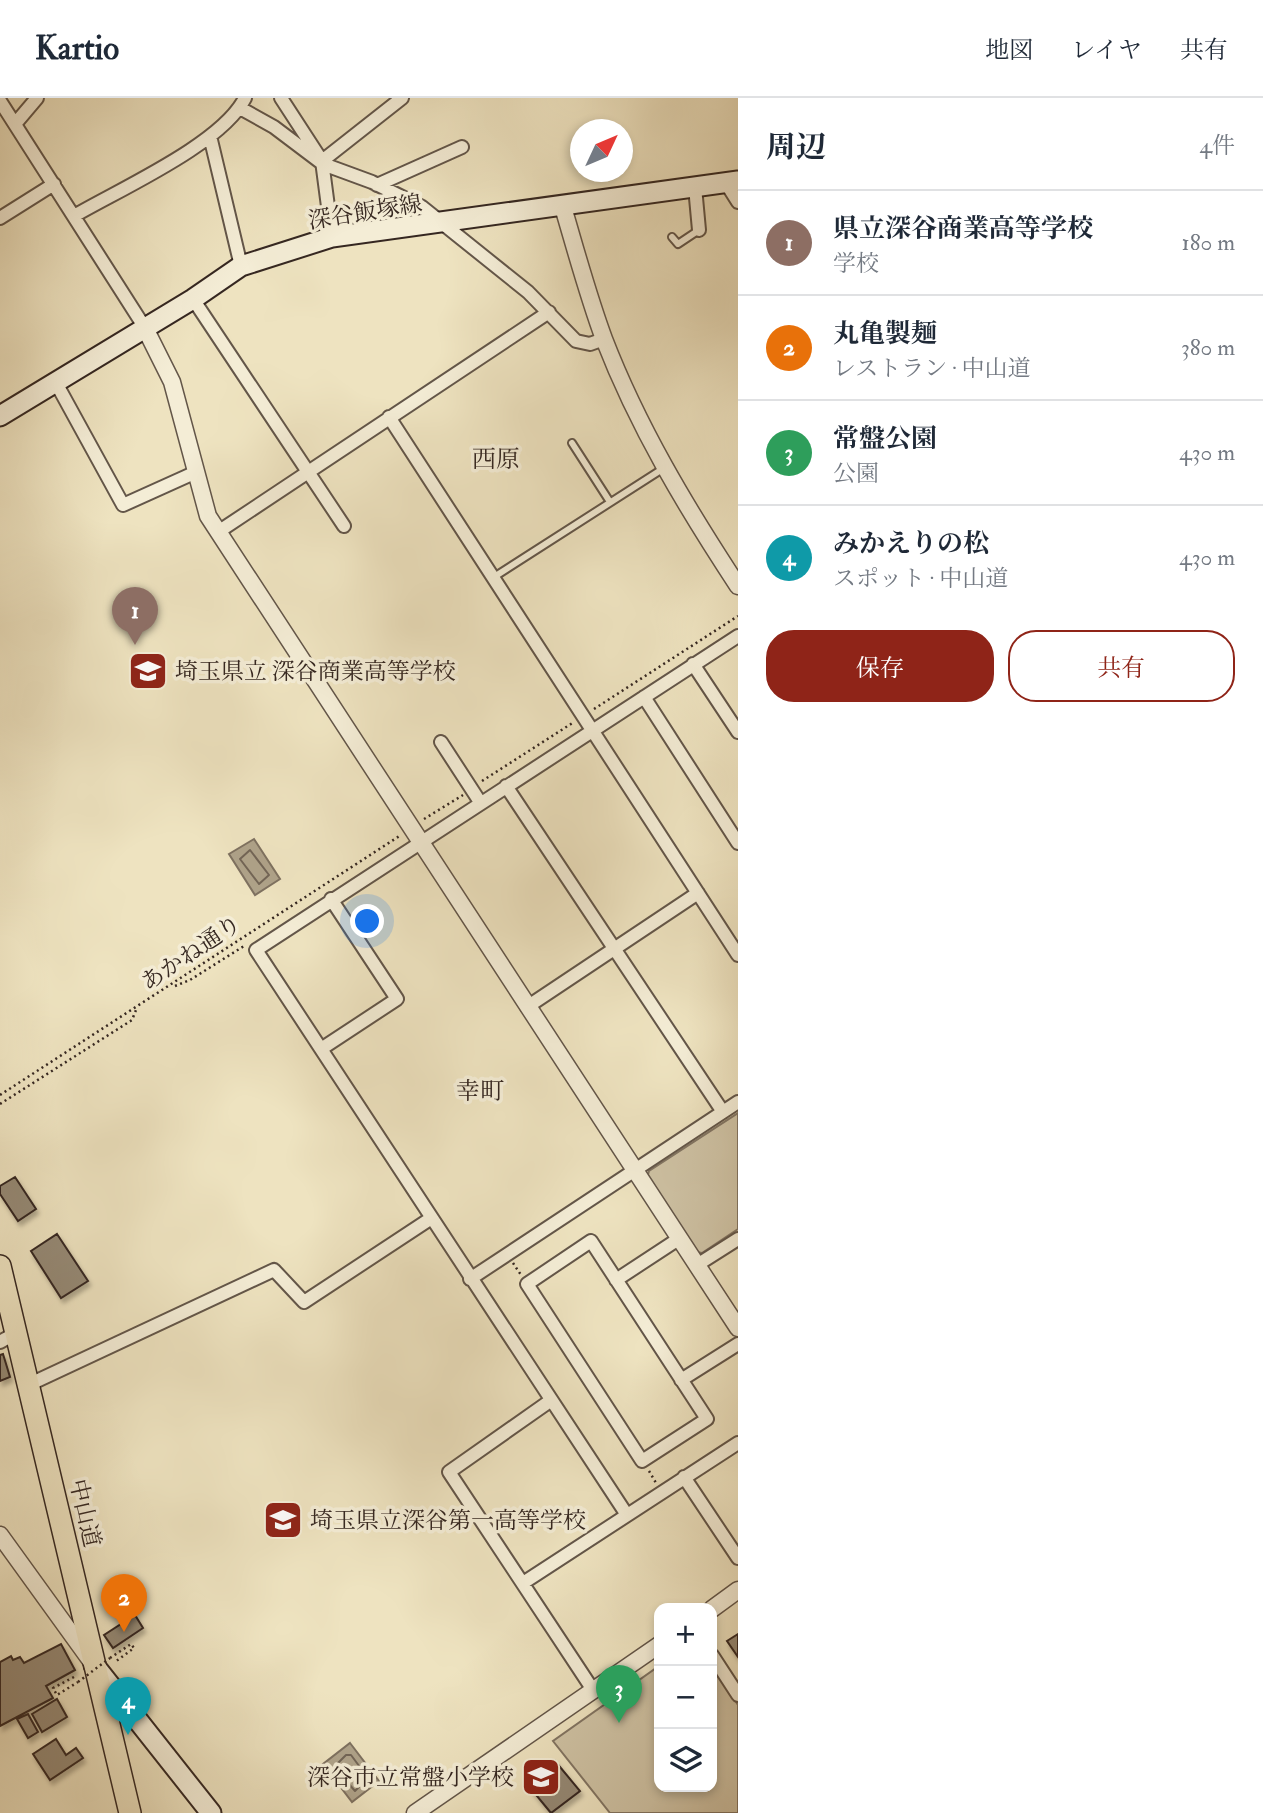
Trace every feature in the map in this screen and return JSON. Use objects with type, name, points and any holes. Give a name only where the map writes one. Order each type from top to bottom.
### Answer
[{"type":"highway","name":"中山道","points":[[0,1266],[8,1338],[28,1385],[106,1662],[130,1813]]},
{"type":"main road","name":"深谷飯塚線","points":[[0,416],[193,299],[242,266],[332,237],[732,182]]},
{"type":"main road","points":[[106,1662],[211,1813]]},
{"type":"street","points":[[15,124],[37,98]]},
{"type":"street","points":[[323,162],[402,98]]},
{"type":"street","points":[[0,101],[145,328],[172,382],[203,505],[218,532],[738,1327]]},
{"type":"street","points":[[288,101],[323,162],[332,237]]},
{"type":"street","points":[[74,216],[210,136],[243,103],[323,162],[422,207],[445,223],[549,312],[576,341],[590,344],[604,339]]},
{"type":"street","points":[[210,136],[242,266]]},
{"type":"street","points":[[377,185],[462,147]]},
{"type":"street","points":[[732,182],[738,202]]},
{"type":"street","points":[[0,218],[54,184]]},
{"type":"street","points":[[695,187],[699,230]]},
{"type":"street","points":[[563,207],[604,339],[664,468],[738,586]]},
{"type":"street","points":[[193,299],[306,474],[344,526]]},
{"type":"street","points":[[218,532],[549,312]]},
{"type":"street","points":[[55,381],[123,505],[194,473]]},
{"type":"street","points":[[389,417],[738,954]]},
{"type":"street","points":[[627,1515],[430,1219],[256,950],[738,636]]},
{"type":"street","points":[[693,664],[738,732]]},
{"type":"street","points":[[643,697],[738,843]]},
{"type":"street","points":[[441,742],[480,802]]},
{"type":"street","points":[[506,786],[723,1112]]},
{"type":"street","points":[[527,1007],[698,893]]},
{"type":"street","points":[[321,1049],[397,999],[331,899]]},
{"type":"street","points":[[470,1279],[738,1102]]},
{"type":"street","points":[[28,1385],[274,1270],[304,1302],[430,1219]]},
{"type":"street","points":[[616,1280],[680,1238]]},
{"type":"street","points":[[697,1265],[738,1239]]},
{"type":"street","points":[[591,1241],[616,1280],[707,1419],[642,1461],[527,1284],[591,1241]]},
{"type":"street","points":[[681,1380],[738,1345]]},
{"type":"street","points":[[550,1401],[449,1472],[593,1690]]},
{"type":"street","points":[[523,1583],[738,1444]]},
{"type":"street","points":[[684,1478],[738,1558]]},
{"type":"street","points":[[0,1535],[106,1662]]},
{"type":"street","points":[[717,1605],[738,1590]]},
{"type":"street","points":[[415,1813],[654,1648]]},
{"type":"street","points":[[717,1663],[738,1695]]},
{"type":"lane","points":[[672,237],[678,244],[699,230]]},
{"type":"lane","points":[[572,443],[610,502]]},
{"type":"lane","points":[[494,577],[664,468]]},
{"type":"path","points":[[589,712],[738,616]]},
{"type":"path","points":[[477,786],[579,720]]},
{"type":"path","points":[[420,823],[466,793]]},
{"type":"path","name":"あかね通り","points":[[0,1095],[400,836]]},
{"type":"path","points":[[0,1104],[132,1020],[136,1008]]},
{"type":"path","points":[[508,1255],[527,1284]]},
{"type":"path","points":[[642,1461],[662,1492]]},
{"type":"path","points":[[74,1677],[54,1688],[57,1695],[131,1644],[134,1648],[106,1662]]},
{"type":"shaded area","points":[[738,1113],[738,1229],[702,1253],[697,1252],[647,1178],[649,1171]]},
{"type":"shaded area","points":[[654,1670],[654,1792],[717,1792],[717,1673],[738,1705],[738,1813],[610,1813],[553,1741]]},
{"type":"water","points":[[254,839],[280,879],[255,895],[229,854]]},
{"type":"water","points":[[350,1743],[379,1781],[352,1802],[323,1764]]},
{"type":"building","points":[[15,1177],[36,1209],[18,1221],[0,1194],[0,1186]]},
{"type":"building","points":[[57,1234],[88,1281],[61,1298],[31,1251]]},
{"type":"building","points":[[3,1354],[10,1377],[0,1381],[0,1355]]},
{"type":"building","points":[[135,1615],[143,1628],[113,1648],[104,1635]]},
{"type":"building","points":[[738,1634],[738,1657],[727,1641]]},
{"type":"building","points":[[61,1644],[75,1670],[46,1686],[53,1698],[0,1726],[0,1662],[11,1656],[13,1660],[20,1657],[24,1663]]},
{"type":"building","points":[[57,1699],[67,1717],[42,1732],[32,1714]]},
{"type":"building","points":[[28,1714],[38,1732],[28,1738],[17,1719]]},
{"type":"building","points":[[56,1739],[66,1755],[76,1748],[83,1758],[50,1780],[33,1754]]},
{"type":"building","points":[[555,1761],[580,1791],[551,1813],[527,1784]]},
{"type":"place","name":"県立深谷商業高等学校","points":[[135,645]]},
{"type":"place","name":"埼玉県立 深谷商業高等学校","points":[[148,671]]},
{"type":"place","name":"埼玉県立深谷第一高等学校","points":[[283,1520]]},
{"type":"place","name":"丸亀製麺","points":[[124,1632]]},
{"type":"place","name":"常盤公園","points":[[619,1723]]},
{"type":"place","name":"みかえりの松","points":[[128,1735]]},
{"type":"place","name":"深谷市立常盤小学校","points":[[541,1777]]},
{"type":"district","name":"西原","points":[[496,459]]},
{"type":"district","name":"幸町","points":[[480,1091]]}]
